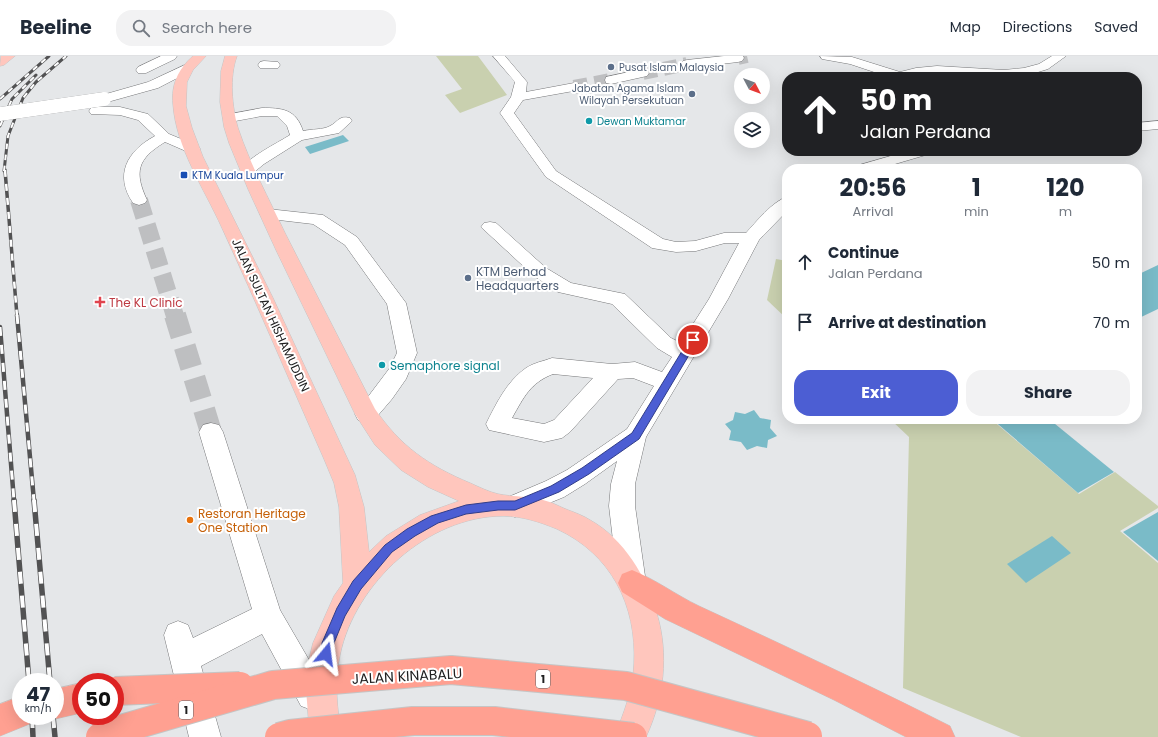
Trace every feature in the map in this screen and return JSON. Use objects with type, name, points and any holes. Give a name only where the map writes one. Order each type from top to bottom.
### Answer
[{"type":"highway","points":[[632,583],[675,609],[845,689],[939,737]]},
{"type":"highway","name":"JALAN KINABALU","points":[[100,737],[118,730],[273,685],[451,670],[626,686],[809,737]]},
{"type":"highway","points":[[124,691],[273,685]]},
{"type":"highway","points":[[0,720],[12,715]]},
{"type":"highway","points":[[279,737],[290,734],[414,721],[494,721],[633,737]]},
{"type":"main road","points":[[0,62],[9,56]]},
{"type":"main road","points":[[231,56],[226,72],[225,84],[231,126],[248,170],[366,414],[386,442],[425,474],[458,490],[507,506],[543,511],[569,521],[593,536],[612,554],[632,583],[642,608],[649,636],[650,666],[645,696],[635,727],[630,737]]},
{"type":"main road","name":"JALAN SULTAN HISHAMUDDIN","points":[[198,57],[187,68],[179,84],[181,116],[193,149],[264,296],[334,452],[346,484],[352,517],[357,585]]},
{"type":"main road","points":[[323,724],[321,676],[328,643],[341,612],[357,585],[388,549],[411,532],[434,520],[466,509],[507,506]]},
{"type":"street","points":[[142,70],[172,56],[198,57]]},
{"type":"street","points":[[499,56],[521,82],[518,97],[507,113],[551,174],[658,244],[676,247],[696,246],[724,238],[751,238]]},
{"type":"street","points":[[826,56],[852,61],[886,72]]},
{"type":"street","points":[[909,72],[917,69],[938,66],[1025,70],[1040,68],[1051,63],[1060,56]]},
{"type":"street","points":[[687,64],[738,58]]},
{"type":"street","points":[[0,126],[100,105],[153,85],[187,68]]},
{"type":"street","points":[[611,80],[643,73]]},
{"type":"street","points":[[518,97],[574,87]]},
{"type":"street","points":[[0,114],[100,105],[143,117],[164,137],[193,149]]},
{"type":"street","points":[[230,118],[262,112],[282,112],[294,124],[298,136]]},
{"type":"street","points":[[248,170],[259,161],[298,136],[334,130],[345,121]]},
{"type":"street","points":[[1142,126],[1158,125]]},
{"type":"street","points":[[139,200],[131,176],[136,161],[150,145],[164,137]]},
{"type":"street","points":[[882,164],[908,156]]},
{"type":"street","points":[[632,583],[622,506],[623,484],[635,436],[718,299],[751,238],[765,222],[782,207]]},
{"type":"street","points":[[268,214],[317,219],[351,240],[396,303],[407,353],[398,373],[384,393],[366,414]]},
{"type":"street","points":[[490,227],[540,272],[565,288],[618,299],[664,342],[685,354]]},
{"type":"street","points":[[612,372],[562,426],[554,431],[544,432],[497,424],[519,386],[534,373],[552,366],[612,372],[639,370],[667,383]]},
{"type":"street","points":[[211,432],[268,616],[323,724]]},
{"type":"street","points":[[507,506],[555,489],[576,477],[635,436]]},
{"type":"street","points":[[205,737],[181,647],[268,616]]},
{"type":"green space","points":[[436,56],[478,56],[507,95],[460,113],[445,95],[462,89]]},
{"type":"green space","points":[[776,259],[782,260],[782,314],[767,300]]},
{"type":"green space","points":[[895,424],[997,424],[1079,494],[1115,472],[1158,506],[1158,508],[1120,531],[1158,563],[1158,737],[1021,737],[903,688],[909,437]]},
{"type":"water","points":[[343,135],[349,141],[310,154],[305,147]]},
{"type":"water","points":[[1158,265],[1158,309],[1142,317],[1142,273]]},
{"type":"water","points":[[754,410],[760,418],[771,420],[770,428],[777,436],[768,440],[767,448],[757,446],[747,450],[741,442],[729,440],[731,431],[725,424],[733,420],[735,412],[745,414]]},
{"type":"water","points":[[998,424],[1055,424],[1114,472],[1078,493]]},
{"type":"water","points":[[1158,512],[1158,561],[1123,532]]},
{"type":"water","points":[[1052,536],[1071,553],[1026,583],[1007,564]]},
{"type":"tunnel","points":[[738,58],[747,56]]},
{"type":"tunnel","points":[[643,73],[687,64]]},
{"type":"tunnel","points":[[574,87],[611,80]]},
{"type":"tunnel","points":[[139,200],[175,316]]},
{"type":"tunnel","points":[[175,315],[211,432]]},
{"type":"railway","points":[[0,99],[49,56]]},
{"type":"railway","points":[[4,171],[8,136],[23,98],[36,82],[66,56]]},
{"type":"railway","points":[[0,126],[12,99],[36,75]]},
{"type":"railway","points":[[5,170],[17,316]]},
{"type":"railway","points":[[17,315],[34,501]]},
{"type":"railway","points":[[0,327],[14,501]]},
{"type":"railway","points":[[14,500],[28,673]]},
{"type":"railway","points":[[34,500],[49,673]]},
{"type":"railway","points":[[32,725],[33,737]]},
{"type":"railway","points":[[54,725],[55,737]]},
{"type":"place","name":"Pusat Islam Malaysia","points":[[611,67]]},
{"type":"place","name":"Jabatan Agama Islam Wilayah Persekutuan","points":[[692,94]]},
{"type":"place","name":"Dewan Muktamar","points":[[589,121]]},
{"type":"place","name":"KTM Kuala Lumpur","points":[[184,175]]},
{"type":"place","name":"KTM Berhad Headquarters","points":[[468,278]]},
{"type":"place","name":"The KL Clinic","points":[[100,302]]},
{"type":"place","name":"Semaphore signal","points":[[382,365]]},
{"type":"place","name":"Restoran Heritage One Station","points":[[190,520]]},
{"type":"route","points":[[326,654],[328,643],[341,612],[357,585],[388,549],[411,532],[434,520],[466,509],[498,505],[515,506],[555,489],[586,471],[635,436],[693,340]]}]
